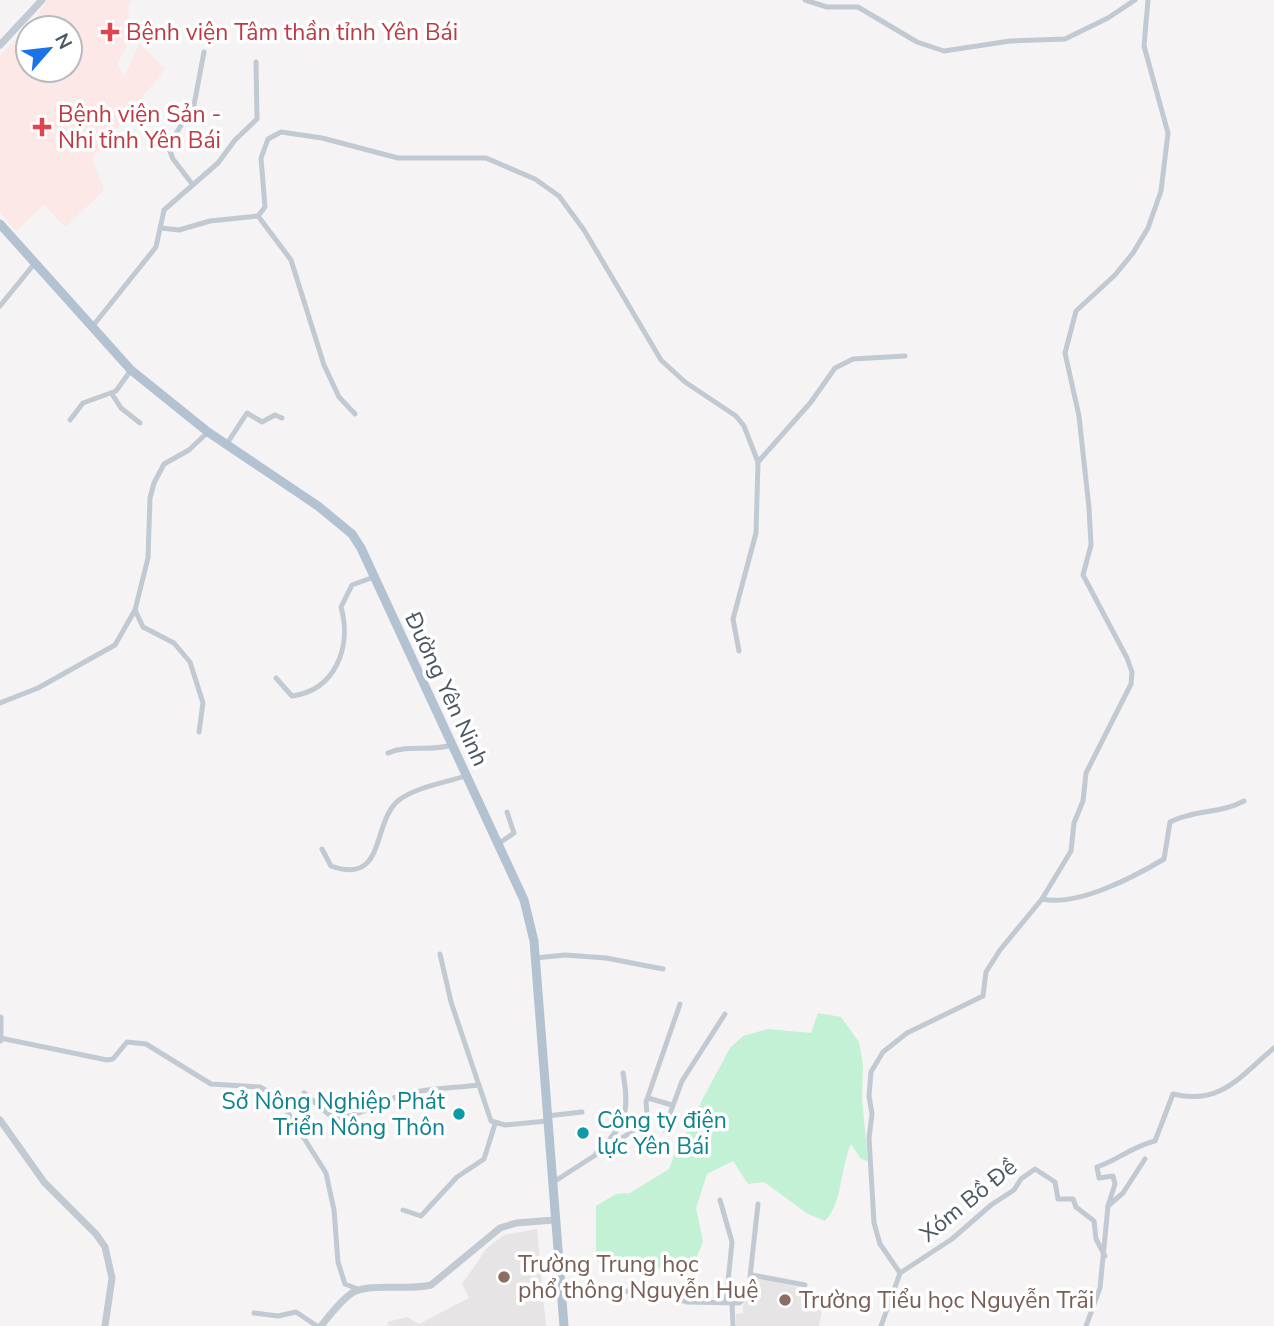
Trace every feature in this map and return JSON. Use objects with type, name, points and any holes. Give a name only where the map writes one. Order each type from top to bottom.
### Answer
[{"type":"main road","name":"Đường Yên Ninh","points":[[0,224],[131,370],[208,432],[342,525],[361,548],[524,900],[535,958],[564,1326]]},
{"type":"street","points":[[0,45],[42,0]]},
{"type":"street","points":[[805,0],[827,7],[862,8],[917,42],[939,51],[1010,41],[1065,39],[1108,18],[1135,0]]},
{"type":"street","points":[[881,1326],[900,1273],[880,1244],[874,1223],[869,1138],[872,1114],[869,1096],[871,1072],[883,1052],[907,1033],[983,996],[986,972],[1000,950],[1042,898],[1071,850],[1073,823],[1083,801],[1086,773],[1132,677],[1127,658],[1083,575],[1091,545],[1089,508],[1079,416],[1065,353],[1076,311],[1115,275],[1138,246],[1148,228],[1161,191],[1168,133],[1144,46],[1148,0]]},
{"type":"street","points":[[193,185],[173,159],[168,146],[194,105],[204,52]]},
{"type":"street","points":[[92,327],[152,252],[164,210],[218,163],[235,140],[257,119],[257,62]]},
{"type":"street","points":[[161,228],[179,230],[210,221],[258,216],[265,207],[261,158],[271,136],[281,132],[398,158],[480,158],[496,161],[535,180],[559,196],[605,262],[661,360],[685,382],[736,416],[744,426],[758,462],[756,533],[732,627],[739,651]]},
{"type":"street","points":[[258,216],[291,260],[324,365],[339,397],[355,414]]},
{"type":"street","points":[[0,306],[35,263]]},
{"type":"street","points":[[758,462],[811,402],[835,368],[862,357],[905,356]]},
{"type":"street","points":[[69,420],[83,403],[112,394],[131,370]]},
{"type":"street","points":[[112,394],[121,408],[140,423]]},
{"type":"street","points":[[226,445],[247,414],[262,422],[277,414],[282,418]]},
{"type":"street","points":[[0,703],[38,688],[115,645],[135,610],[148,558],[150,498],[154,483],[164,464],[194,447],[208,432]]},
{"type":"street","points":[[276,678],[292,696],[324,683],[338,664],[345,641],[346,625],[341,607],[352,585],[374,578]]},
{"type":"street","points":[[135,610],[143,627],[174,643],[190,662],[203,703],[200,732]]},
{"type":"street","points":[[388,753],[401,748],[432,751],[452,745]]},
{"type":"street","points":[[322,849],[331,866],[350,869],[362,866],[373,856],[388,814],[399,800],[466,776]]},
{"type":"street","points":[[1042,898],[1057,902],[1138,875],[1164,859],[1170,822],[1189,812],[1233,807],[1244,801]]},
{"type":"street","points":[[498,844],[514,833],[507,812]]},
{"type":"street","points":[[440,954],[451,1002],[489,1118],[495,1124]]},
{"type":"street","points":[[535,958],[565,955],[606,958],[663,969]]},
{"type":"street","points":[[552,1183],[639,1127],[647,1114],[648,1098],[680,1004]]},
{"type":"street","points":[[664,1130],[682,1081],[725,1014]]},
{"type":"street","points":[[0,1018],[0,1039],[107,1060],[113,1059],[127,1042],[139,1043],[177,1062],[192,1076],[211,1084],[260,1087],[275,1094],[326,1173],[334,1210],[338,1262],[345,1284],[359,1289],[418,1289],[431,1285],[500,1228],[516,1223],[554,1220]]},
{"type":"street","points":[[1087,1326],[1101,1288],[1105,1256],[1104,1219],[1115,1184],[1113,1176],[1099,1178],[1097,1167],[1114,1161],[1138,1145],[1155,1140],[1173,1094],[1187,1097],[1223,1091],[1242,1079],[1274,1048]]},
{"type":"street","points":[[587,1161],[613,1137],[626,1113],[628,1104],[623,1073]]},
{"type":"street","points":[[304,1093],[333,1118],[349,1118],[382,1101],[408,1093],[479,1085]]},
{"type":"street","points":[[648,1098],[672,1105]]},
{"type":"street","points":[[495,1124],[582,1112]]},
{"type":"street","points":[[0,1120],[44,1182],[96,1234],[105,1247],[113,1278],[106,1326]]},
{"type":"street","points":[[403,1210],[421,1216],[457,1177],[484,1158],[495,1124]]},
{"type":"street","points":[[1108,1206],[1123,1193],[1145,1159]]},
{"type":"street","name":"Xóm Bồ Đề","points":[[900,1273],[952,1239],[1014,1190],[1021,1179],[1035,1169],[1055,1182],[1058,1199],[1073,1199],[1076,1206],[1094,1221],[1096,1239],[1105,1256]]},
{"type":"street","points":[[720,1200],[732,1242],[729,1302],[733,1326]]},
{"type":"street","points":[[561,1293],[638,1291],[656,1292],[687,1302],[743,1300],[750,1277],[758,1205]]},
{"type":"street","points":[[750,1277],[759,1274],[805,1285]]},
{"type":"street","points":[[254,1313],[278,1315],[296,1312],[319,1326],[347,1297],[359,1289]]},
{"type":"shaded area","points":[[48,0],[132,0],[128,5],[130,39],[117,65],[125,77],[139,43],[165,69],[92,159],[104,190],[65,227],[44,204],[16,231],[0,212],[0,55],[14,42],[14,84],[84,84],[84,14],[38,14]]},
{"type":"shaded area","name":"Trường Trung học phổ thông Nguyễn Huệ","points":[[537,1229],[546,1326],[389,1326],[387,1322],[407,1317],[419,1324],[469,1298],[462,1284],[487,1248],[504,1235]]},
{"type":"shaded area","name":"Trường Tiểu học Nguyễn Trãi","points":[[755,1277],[825,1294],[819,1326],[736,1326],[736,1314],[743,1313],[743,1306]]},
{"type":"green space","points":[[818,1013],[841,1017],[859,1042],[863,1065],[862,1099],[868,1161],[861,1159],[851,1144],[835,1204],[825,1221],[808,1214],[764,1182],[748,1184],[733,1161],[707,1174],[696,1208],[703,1242],[692,1268],[612,1269],[596,1260],[596,1206],[616,1194],[630,1193],[669,1169],[678,1145],[696,1118],[701,1102],[730,1048],[743,1036],[768,1029],[811,1033]]},
{"type":"place","name":"Bệnh viện Tâm thần tỉnh Yên Bái","points":[[110,32]]},
{"type":"place","name":"Bệnh viện Sản - Nhi tỉnh Yên Bái","points":[[42,127]]},
{"type":"place","name":"Sở Nông Nghiệp Phát Triển Nông Thôn","points":[[459,1114]]},
{"type":"place","name":"Công ty điện lực Yên Bái","points":[[583,1133]]},
{"type":"place","name":"Trường Trung học phổ thông Nguyễn Huệ","points":[[504,1277]]},
{"type":"place","name":"Trường Tiểu học Nguyễn Trãi","points":[[785,1300]]}]
